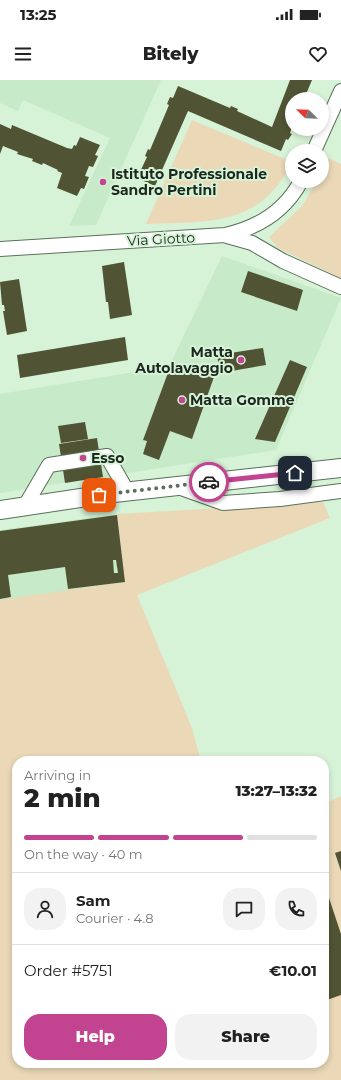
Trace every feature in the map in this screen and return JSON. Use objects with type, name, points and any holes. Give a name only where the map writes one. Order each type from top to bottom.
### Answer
[{"type":"main road","points":[[0,510],[127,491],[341,468]]},
{"type":"street","points":[[317,144],[341,91]]},
{"type":"street","name":"Via Giotto","points":[[0,249],[225,235],[243,231],[265,220],[290,198],[296,188]]},
{"type":"street","points":[[225,235],[252,243],[283,261],[341,287]]},
{"type":"street","points":[[25,506],[49,465],[107,456],[127,491]]},
{"type":"street","points":[[174,486],[223,503],[280,499],[341,491]]},
{"type":"shaded area","name":"Istituto Professionale Sandro Pertini","points":[[0,80],[161,80],[96,225],[69,226],[110,138],[23,100],[18,111],[0,103]]},
{"type":"shaded area","points":[[192,120],[285,159],[285,173],[279,183],[265,199],[249,210],[231,217],[211,221],[146,224]]},
{"type":"shaded area","points":[[329,158],[341,164],[341,278],[278,248],[269,237],[302,206],[313,188],[329,188]]},
{"type":"shaded area","points":[[222,256],[341,298],[276,450],[0,493],[0,394],[152,369],[168,375],[173,358]]},
{"type":"shaded area","points":[[323,502],[330,518],[137,595],[192,728],[200,756],[12,756],[12,1068],[329,1068],[329,802],[341,796],[341,1080],[0,1080],[0,600],[125,582],[117,514]]},
{"type":"shaded area","points":[[117,514],[129,583],[0,602],[0,530]]},
{"type":"building","points":[[290,80],[312,80],[307,92],[285,92]]},
{"type":"building","points":[[178,86],[230,108],[231,106],[238,109],[237,111],[272,127],[285,93],[285,136],[291,136],[288,140],[286,139],[281,151],[188,111],[155,186],[137,178],[147,157],[145,156],[148,149],[150,150],[169,105],[167,104],[170,97],[173,98]]},
{"type":"building","points":[[0,124],[11,129],[12,125],[67,148],[72,149],[74,145],[76,146],[80,137],[100,145],[95,155],[98,156],[93,167],[89,166],[85,176],[89,177],[84,189],[81,188],[77,196],[57,188],[62,173],[57,171],[58,170],[43,163],[42,165],[32,161],[33,159],[17,154],[18,152],[3,146],[0,154]]},
{"type":"building","points":[[124,262],[132,315],[110,319],[108,302],[106,302],[102,266]]},
{"type":"building","points":[[248,271],[303,290],[297,311],[241,292]]},
{"type":"building","points":[[19,279],[27,331],[7,335],[0,282]]},
{"type":"building","points":[[125,337],[128,360],[20,378],[17,355]]},
{"type":"building","name":"Matta Autolavaggio","points":[[263,348],[266,365],[220,373],[217,355]]},
{"type":"building","points":[[290,360],[307,367],[275,442],[255,439]]},
{"type":"building","name":"Matta Gomme","points":[[172,362],[214,377],[192,439],[170,431],[159,460],[143,454],[147,441],[143,440]]},
{"type":"building","points":[[85,422],[88,439],[61,443],[58,426]]},
{"type":"building","points":[[97,438],[103,477],[65,483],[59,444]]},
{"type":"building","points":[[117,515],[125,582],[68,589],[65,567],[8,575],[11,597],[0,599],[0,531]],"holes":[[[113,560],[116,560],[118,573],[114,573]]]},
{"type":"building","points":[[341,851],[341,871],[335,853]]},
{"type":"building","points":[[329,898],[341,934],[341,995],[329,999]]},
{"type":"way so far","points":[[99,495],[209,482]]},
{"type":"place","name":"Istituto Professionale Sandro Pertini","points":[[103,182]]},
{"type":"place","name":"Matta Autolavaggio","points":[[241,360]]},
{"type":"place","name":"Matta Gomme","points":[[182,400]]},
{"type":"place","name":"Esso","points":[[83,458]]},
{"type":"route","points":[[209,482],[295,473]]}]
